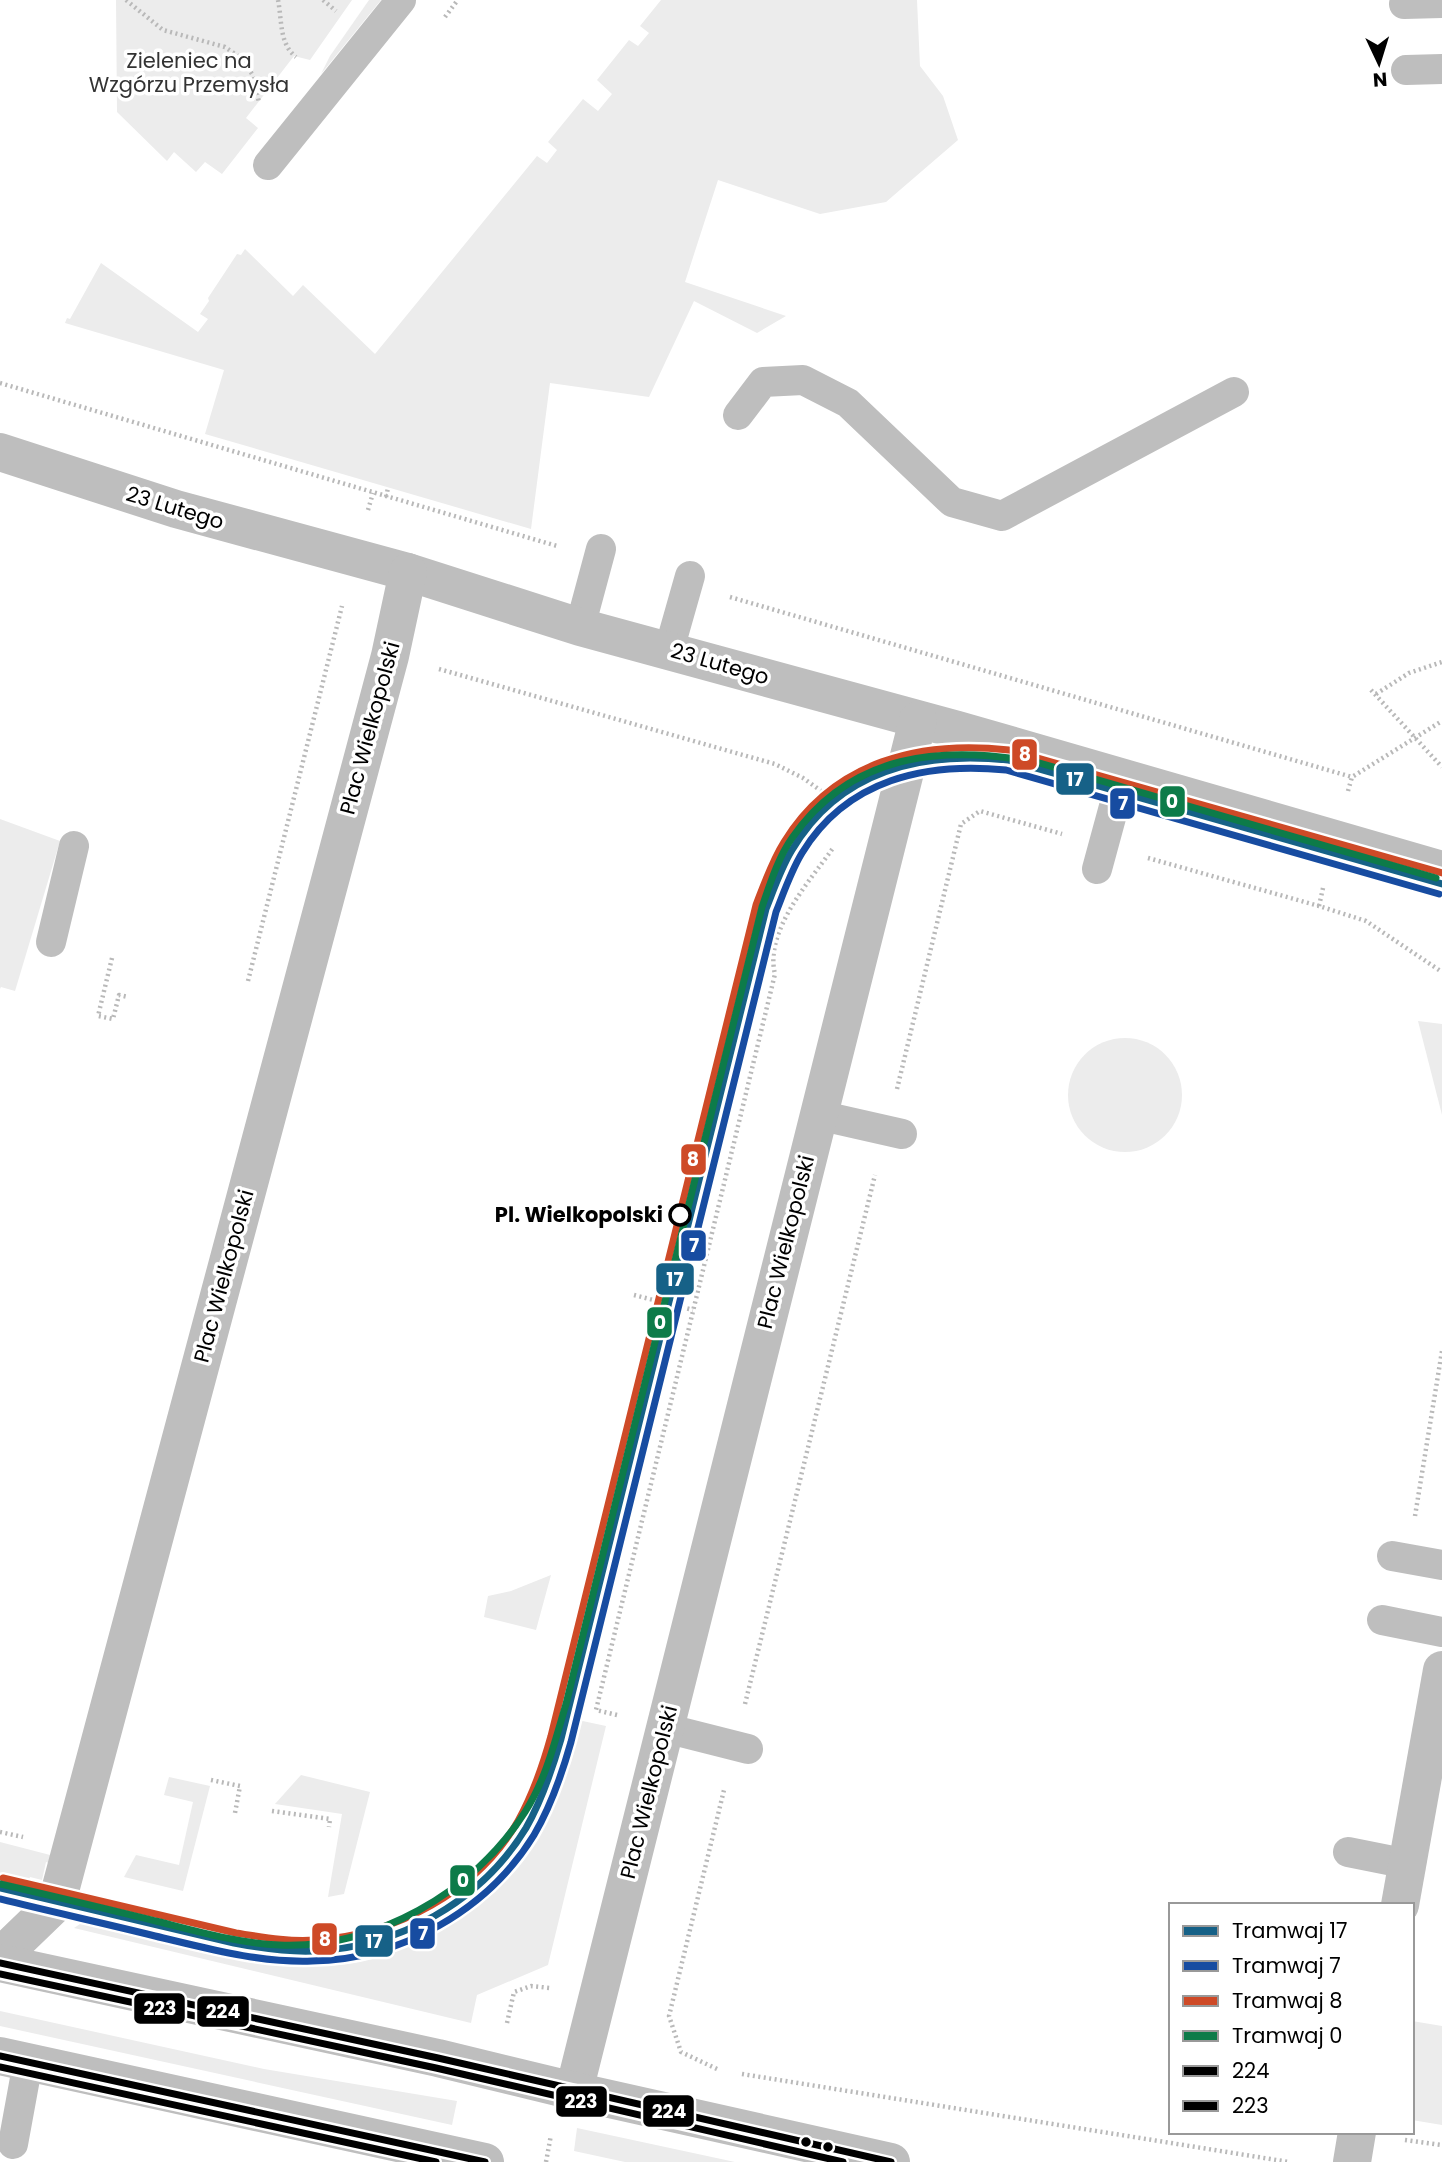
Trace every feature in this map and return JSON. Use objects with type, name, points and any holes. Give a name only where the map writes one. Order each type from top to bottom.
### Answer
[{"type":"street","name":"23 Lutego","points":[[0,452],[176,509],[408,572],[580,626],[1122,777],[1442,870]]},
{"type":"street","name":"Plac Wielkopolski","points":[[0,1958],[57,1902],[61,1890],[390,656],[408,572]]},
{"type":"street","name":"Plac Wielkopolski","points":[[574,2091],[918,720]]},
{"type":"street","points":[[1400,1903],[1442,1670]]},
{"type":"street","points":[[0,1964],[438,2058],[891,2162]]},
{"type":"street","points":[[14,2059],[485,2162]]},
{"type":"street","points":[[1352,2162],[1357,2134]]},
{"type":"lane","points":[[268,165],[401,0]]},
{"type":"lane","points":[[1404,4],[1442,4]]},
{"type":"lane","points":[[1406,70],[1442,69]]},
{"type":"lane","points":[[738,415],[763,382],[803,380],[848,403],[952,502],[1002,516],[1234,392]]},
{"type":"lane","points":[[580,626],[599,554]]},
{"type":"lane","points":[[669,650],[689,580]]},
{"type":"lane","points":[[1100,857],[1122,777]]},
{"type":"lane","points":[[51,942],[74,846]]},
{"type":"lane","points":[[818,1115],[894,1132]]},
{"type":"lane","points":[[1392,1556],[1442,1565]]},
{"type":"lane","points":[[1382,1620],[1442,1632]]},
{"type":"lane","points":[[665,1728],[741,1747]]},
{"type":"lane","points":[[1348,1852],[1408,1864]]},
{"type":"lane","points":[[13,2144],[14,2059]]},
{"type":"path","points":[[126,0],[163,30],[225,47],[241,58],[252,74],[262,112]]},
{"type":"path","points":[[278,0],[288,51],[301,62]]},
{"type":"path","points":[[0,383],[386,498],[599,554]]},
{"type":"path","points":[[386,498],[388,488]]},
{"type":"path","points":[[689,580],[1352,777]]},
{"type":"path","points":[[246,990],[342,605]]},
{"type":"path","points":[[333,641],[775,764],[803,778],[846,808]]},
{"type":"path","points":[[1442,662],[1409,673],[1373,692],[1442,767]]},
{"type":"path","points":[[1415,738],[1442,721]]},
{"type":"path","points":[[720,2071],[681,2052],[669,2016],[741,1747],[894,1132],[961,824],[980,811],[1100,857],[1318,906]]},
{"type":"path","points":[[621,1716],[596,1710],[775,974],[772,962],[784,918],[835,844]]},
{"type":"path","points":[[112,958],[98,1016],[113,1019],[119,995],[128,997]]},
{"type":"path","points":[[634,1295],[693,1310]]},
{"type":"path","points":[[211,1780],[240,1786],[234,1814]]},
{"type":"path","points":[[272,1811],[330,1819],[329,1827]]},
{"type":"path","points":[[0,1832],[36,1840]]},
{"type":"path","points":[[506,2029],[514,1992],[531,1986],[554,1988]]},
{"type":"path","points":[[734,2073],[1289,2162]]},
{"type":"green space","name":"Zieleniec na Wzgórzu Przemysła","points":[[116,0],[352,0],[310,60],[294,56],[246,118],[258,128],[222,174],[205,162],[196,172],[174,152],[167,161],[117,112]]},
{"type":"green space","points":[[369,0],[381,0],[321,74],[330,56]]},
{"type":"green space","points":[[661,0],[917,0],[920,66],[943,96],[958,140],[886,202],[820,214],[718,180],[685,282],[786,316],[757,333],[694,301],[649,397],[550,383],[531,529],[205,434],[224,370],[65,323],[67,318],[70,319],[101,263],[198,332],[208,319],[200,314],[209,301],[208,298],[237,254],[241,255],[245,249],[293,296],[303,285],[375,354],[537,156],[547,163],[557,150],[548,142],[583,99],[598,111],[612,94],[597,80],[629,40],[638,46],[649,33],[640,26]]},
{"type":"green space","points":[[0,819],[60,841],[15,991],[1,987],[0,989]]},
{"type":"green space","points":[[1418,1021],[1442,1024],[1442,1115]]},
{"type":"green space","points":[[1125,1038],[1147,1042],[1165,1055],[1178,1073],[1182,1095],[1178,1117],[1165,1135],[1147,1148],[1125,1152],[1103,1148],[1085,1135],[1072,1117],[1068,1095],[1072,1073],[1085,1055],[1103,1042]]},
{"type":"green space","points":[[551,1575],[536,1630],[484,1617],[488,1596],[511,1591]]},
{"type":"green space","points":[[578,1720],[606,1726],[548,1965],[477,1995],[471,2023],[74,1928],[86,1920],[227,1955],[314,1966],[346,1964],[378,1957],[409,1945],[440,1930],[468,1911],[516,1865],[535,1839],[550,1811]]},
{"type":"green space","points":[[301,1775],[370,1792],[344,1894],[328,1897],[342,1814],[275,1804]]},
{"type":"green space","points":[[169,1777],[210,1786],[183,1891],[124,1877],[136,1855],[179,1865],[193,1802],[164,1795]]},
{"type":"green space","points":[[0,1842],[54,1856],[52,1864],[46,1862],[42,1880],[30,1877],[27,1887],[15,1885],[10,1902],[0,1899]]},
{"type":"green space","points":[[0,2011],[264,2069],[457,2101],[452,2125],[0,2026]]},
{"type":"green space","points":[[1414,2021],[1442,2026],[1442,2125],[1414,2120]]},
{"type":"green space","points":[[577,2128],[735,2162],[625,2162],[574,2151]]},
{"type":"tram line","name":"8","points":[[3,1878],[236,1933],[285,1940],[315,1940],[375,1929],[432,1905],[457,1889],[501,1846],[528,1800],[551,1736],[756,905],[784,842],[804,814],[828,792],[854,775],[882,762],[912,753],[943,749],[1009,750],[1442,873]]},
{"type":"tram line","name":"0","points":[[0,1884],[234,1939],[279,1945],[315,1944],[385,1926],[418,1910],[450,1891],[478,1868],[504,1841],[525,1812],[539,1786],[566,1704],[762,907],[778,863],[792,838],[816,810],[842,788],[870,772],[900,762],[933,756],[1001,757],[1036,762],[1436,878]]},
{"type":"tram line","name":"17","points":[[0,1888],[234,1943],[313,1951],[376,1941],[435,1916],[486,1878],[508,1854],[537,1807],[561,1739],[766,909],[792,850],[811,823],[833,801],[858,784],[914,763],[976,758],[1008,760],[1442,884]]},
{"type":"tram line","name":"7","points":[[0,1899],[233,1954],[272,1960],[312,1961],[377,1951],[439,1926],[467,1908],[515,1862],[546,1813],[571,1742],[776,912],[802,853],[820,828],[842,808],[865,792],[918,773],[976,768],[1006,770],[1439,894]]},
{"type":"transit line","name":"224","points":[[0,1963],[438,2058],[891,2162]]},
{"type":"transit line","name":"223","points":[[0,1974],[436,2068],[843,2162]]},
{"type":"transit line","name":"224","points":[[0,2056],[485,2162]]},
{"type":"transit line","name":"223","points":[[0,2067],[436,2162]]},
{"type":"place","name":"Pl. Wielkopolski","points":[[680,1215]]}]
